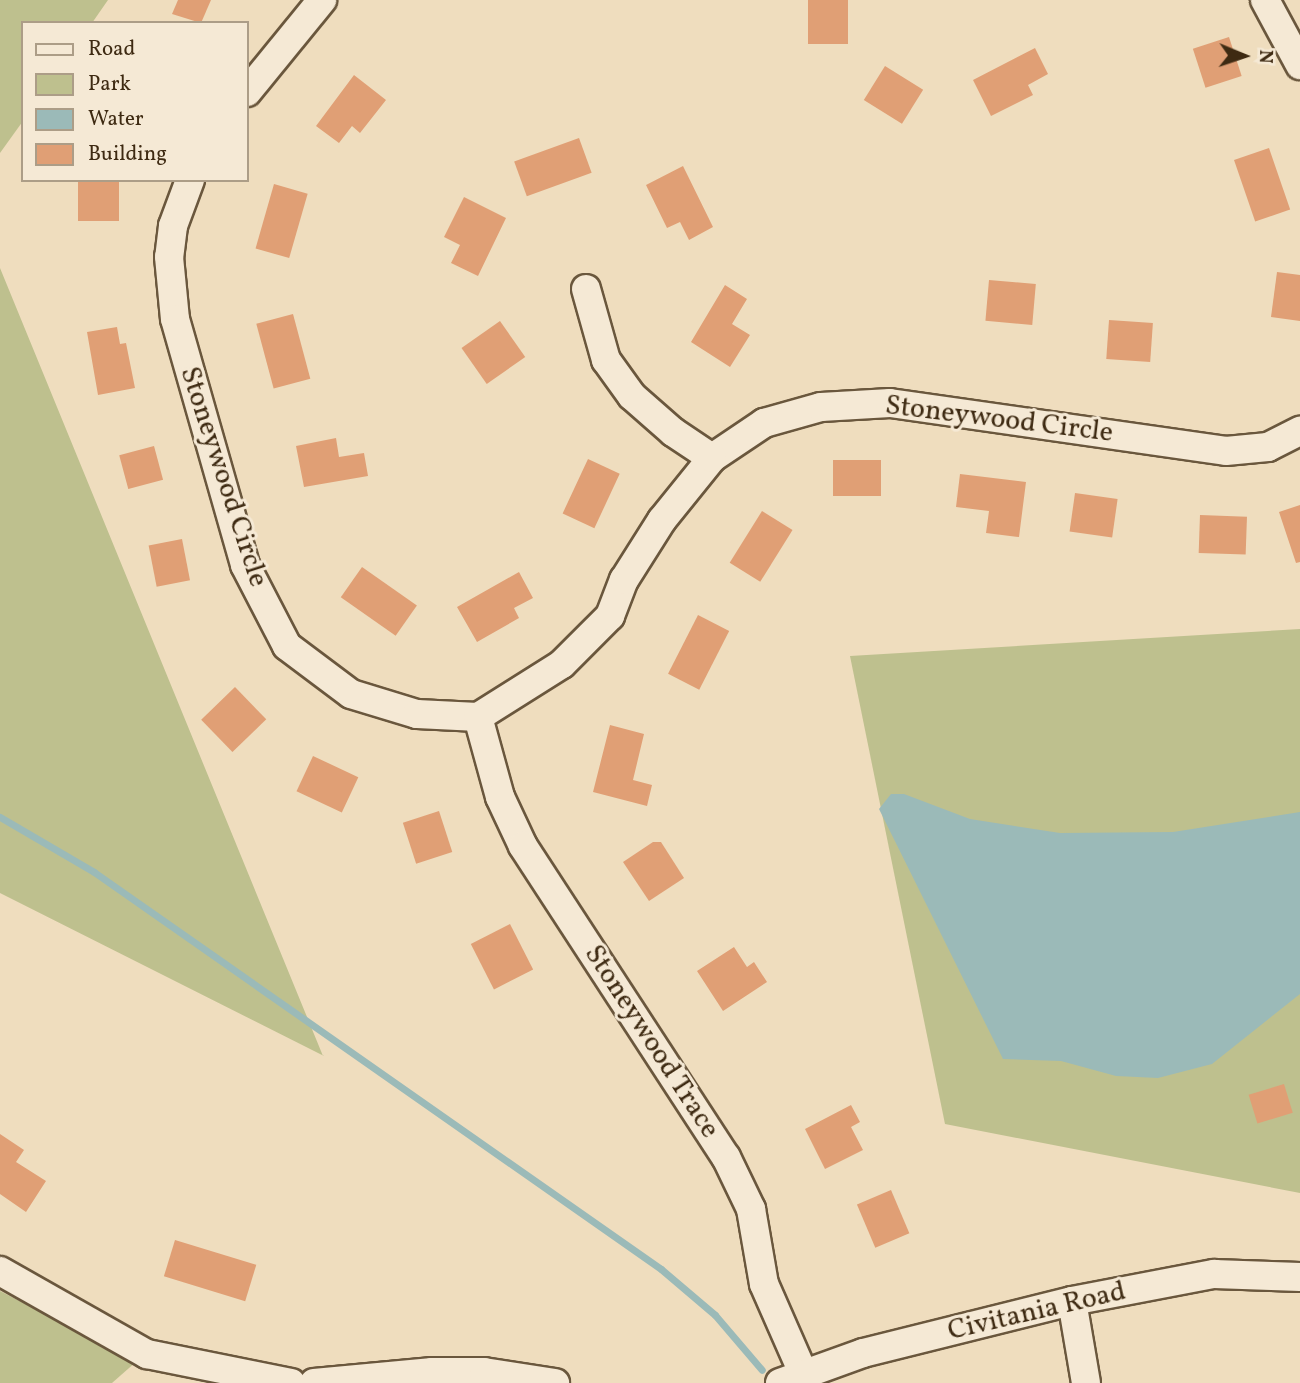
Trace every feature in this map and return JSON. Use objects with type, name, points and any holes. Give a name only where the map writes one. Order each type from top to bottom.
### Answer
[{"type":"street","points":[[248,91],[322,0]]},
{"type":"street","points":[[1265,0],[1300,65]]},
{"type":"street","name":"Stoneywood Circle","points":[[189,182],[173,226],[169,257],[175,319],[245,565],[273,625],[287,646],[351,694],[417,714],[478,717],[562,664],[610,616],[624,580],[662,520],[712,458],[764,424],[821,407],[890,402],[1226,451],[1268,447],[1300,431]]},
{"type":"street","points":[[586,289],[606,360],[619,378],[673,432],[712,458]]},
{"type":"street","name":"Stoneywood Trace","points":[[478,717],[500,797],[523,846],[726,1157],[751,1209],[764,1284],[792,1379]]},
{"type":"street","points":[[0,1271],[147,1354],[291,1383]]},
{"type":"street","name":"Civitania Road","points":[[792,1379],[863,1353],[1072,1301],[1214,1274],[1300,1277]]},
{"type":"street","points":[[1072,1301],[1086,1383]]},
{"type":"street","points":[[314,1383],[484,1372],[555,1383]]},
{"type":"green space","points":[[0,0],[108,0],[93,21],[21,21],[21,124],[0,153]]},
{"type":"green space","points":[[0,268],[323,1055],[0,893]]},
{"type":"green space","points":[[1300,629],[1300,1193],[945,1124],[850,656]]},
{"type":"green space","points":[[0,1291],[137,1361],[112,1383],[0,1383]]},
{"type":"water","points":[[891,794],[904,794],[970,819],[1060,833],[1173,832],[1300,812],[1300,994],[1212,1064],[1158,1078],[1116,1076],[1061,1061],[1003,1059],[879,809]]},
{"type":"building","points":[[178,0],[211,0],[202,21],[172,14]]},
{"type":"building","points":[[808,0],[848,0],[848,44],[808,44]]},
{"type":"building","points":[[1229,37],[1242,76],[1206,88],[1193,49]]},
{"type":"building","points":[[1035,48],[1048,74],[1028,85],[1033,95],[991,116],[973,80]]},
{"type":"building","points":[[885,66],[923,90],[902,124],[864,100]]},
{"type":"building","points":[[354,75],[386,100],[360,133],[352,126],[339,143],[316,126]]},
{"type":"building","points":[[579,138],[592,173],[527,196],[514,162]]},
{"type":"building","points":[[1269,148],[1290,209],[1255,222],[1234,160]]},
{"type":"building","points":[[683,166],[713,227],[689,240],[680,222],[667,228],[646,185]]},
{"type":"building","points":[[78,182],[119,182],[119,221],[78,221]]},
{"type":"building","points":[[274,184],[308,194],[289,258],[256,248]]},
{"type":"building","points":[[464,197],[506,218],[478,276],[451,263],[460,245],[444,237]]},
{"type":"building","points":[[1277,272],[1300,275],[1300,321],[1271,317]]},
{"type":"building","points":[[989,280],[1036,284],[1032,325],[985,321]]},
{"type":"building","points":[[725,285],[747,299],[732,324],[750,335],[730,367],[691,342]]},
{"type":"building","points":[[293,314],[310,379],[274,389],[256,324]]},
{"type":"building","points":[[1109,320],[1153,323],[1150,362],[1106,359]]},
{"type":"building","points":[[500,321],[525,357],[487,384],[461,348]]},
{"type":"building","points":[[117,327],[120,344],[126,343],[135,388],[98,395],[87,332]]},
{"type":"building","points":[[336,438],[339,457],[364,453],[368,476],[304,487],[296,446]]},
{"type":"building","points":[[154,446],[163,480],[128,489],[119,455]]},
{"type":"building","points":[[588,459],[620,474],[594,528],[563,513]]},
{"type":"building","points":[[833,460],[881,460],[881,496],[833,496]]},
{"type":"building","points":[[960,474],[1026,482],[1019,537],[986,533],[989,511],[956,507]]},
{"type":"building","points":[[1075,493],[1118,499],[1112,538],[1070,532]]},
{"type":"building","points":[[1300,505],[1300,562],[1296,563],[1279,512]]},
{"type":"building","points":[[762,511],[793,530],[760,582],[730,563]]},
{"type":"building","points":[[1200,515],[1247,517],[1246,555],[1199,553]]},
{"type":"building","points":[[182,539],[190,580],[157,587],[149,545]]},
{"type":"building","points":[[362,567],[417,605],[396,636],[341,597]]},
{"type":"building","points":[[519,572],[533,598],[514,608],[519,618],[477,642],[457,607]]},
{"type":"building","points":[[698,615],[729,631],[699,690],[668,674]]},
{"type":"building","points":[[235,687],[266,719],[232,752],[201,720]]},
{"type":"building","points":[[610,725],[644,734],[633,780],[652,785],[647,806],[593,792]]},
{"type":"building","points":[[313,756],[358,777],[342,812],[297,791]]},
{"type":"building","points":[[439,811],[452,852],[416,864],[403,823]]},
{"type":"building","points":[[653,842],[661,842],[684,878],[649,901],[623,862]]},
{"type":"building","points":[[510,924],[533,969],[494,989],[471,944]]},
{"type":"building","points":[[734,947],[747,967],[754,962],[767,982],[723,1011],[697,971]]},
{"type":"building","points":[[1284,1084],[1293,1113],[1257,1124],[1249,1095]]},
{"type":"building","points":[[851,1105],[860,1122],[851,1127],[863,1150],[825,1169],[805,1129]]},
{"type":"building","points":[[0,1134],[24,1150],[16,1162],[46,1181],[26,1212],[0,1194]]},
{"type":"building","points":[[891,1190],[909,1233],[875,1248],[857,1204]]},
{"type":"building","points":[[175,1240],[256,1265],[245,1301],[164,1276]]},
{"type":"waterway","points":[[0,817],[94,872],[661,1269],[715,1315],[762,1370]]}]
